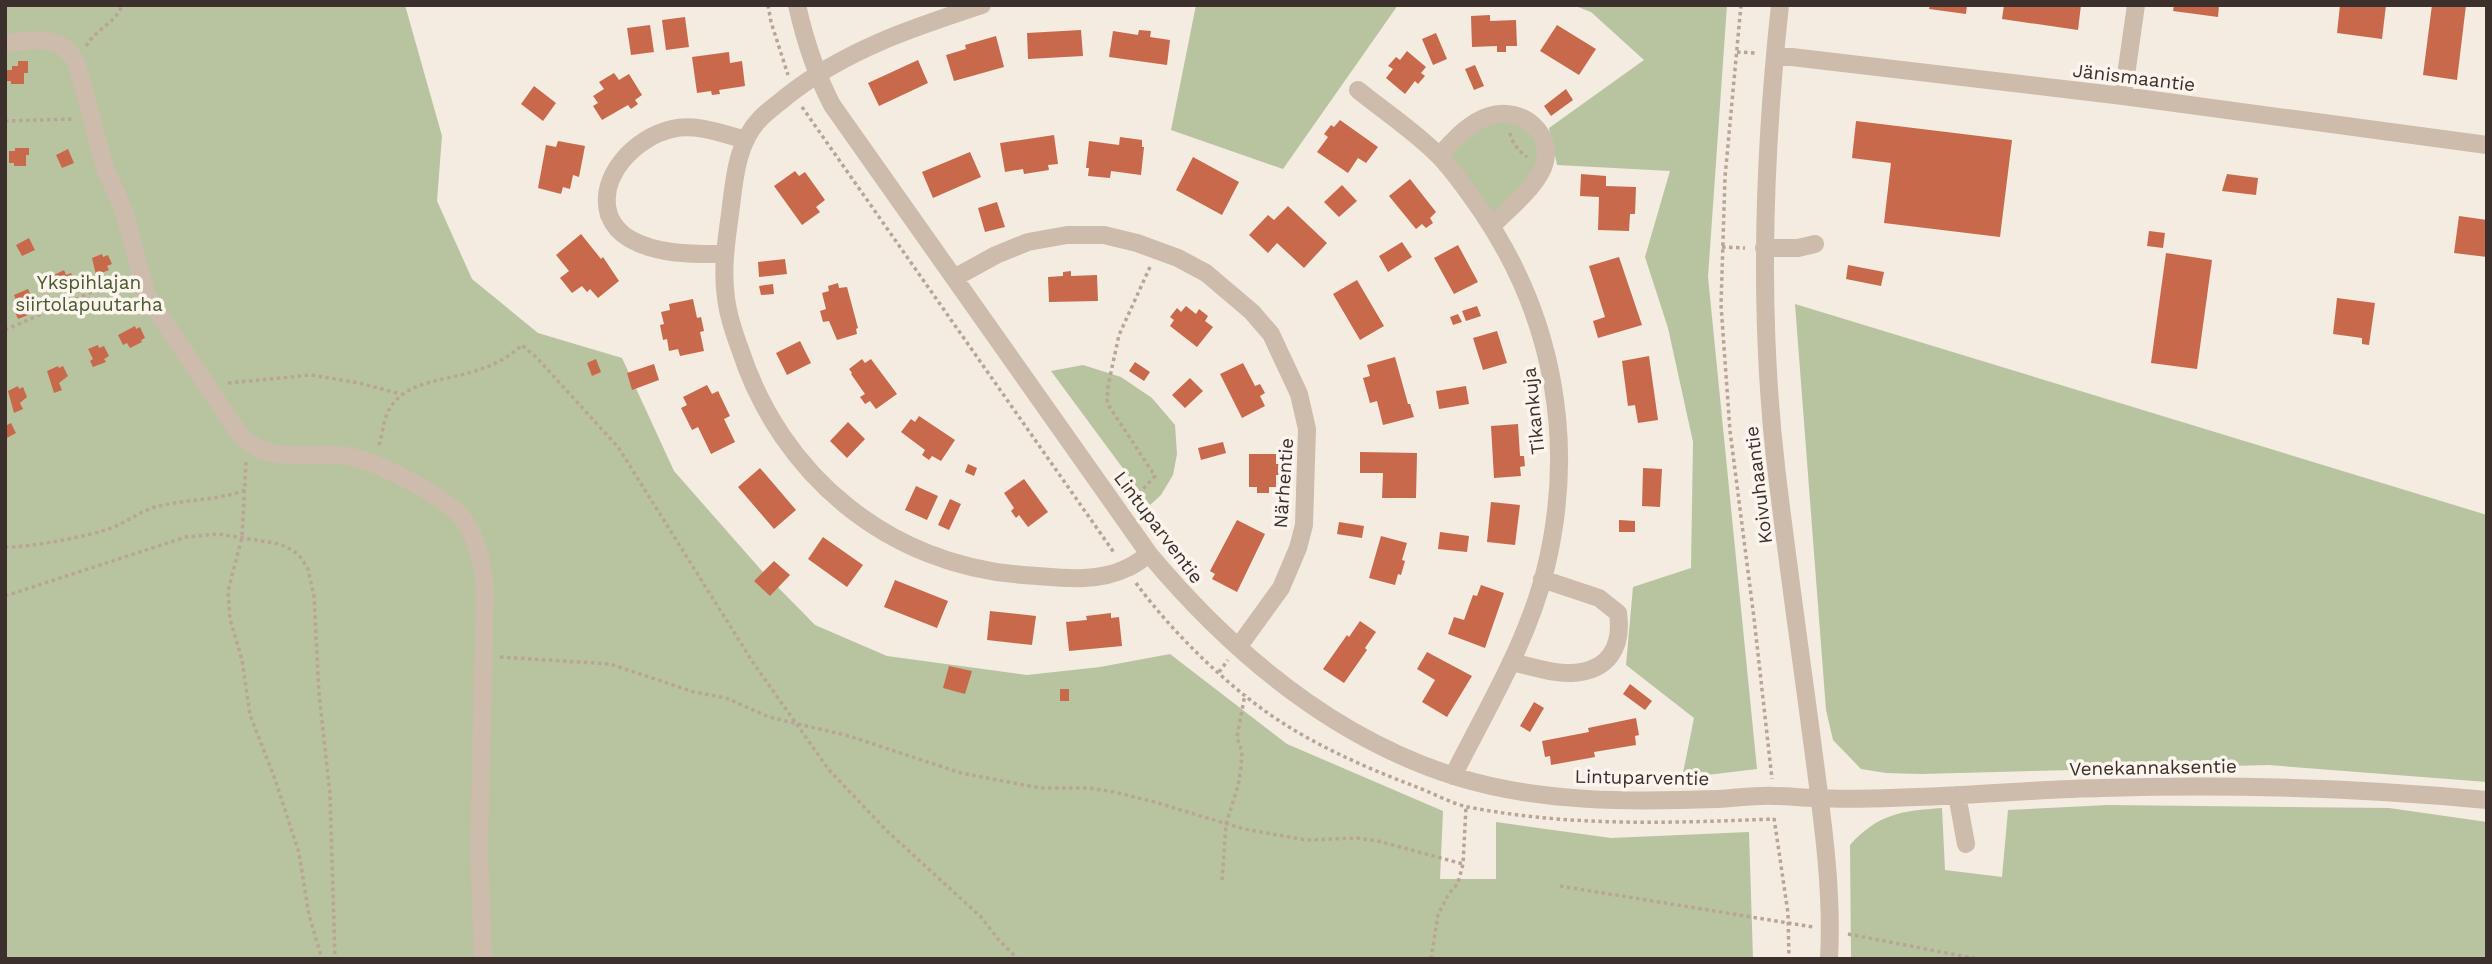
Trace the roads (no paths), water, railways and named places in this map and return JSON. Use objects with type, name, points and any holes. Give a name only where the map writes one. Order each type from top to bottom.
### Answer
[{"type":"street","name":"Lintuparventie","points":[[797,5],[816,74],[832,105],[1149,554],[1188,601],[1289,690],[1378,745],[1453,776],[1507,790],[1588,800],[1718,799],[1773,795],[1820,799]]},
{"type":"street","points":[[982,5],[892,35],[844,57],[816,74],[760,119],[746,140],[738,161],[733,187],[725,254],[726,299],[751,383],[771,421],[828,491],[896,540],[929,555],[973,568],[1008,574],[1071,579],[1097,577],[1126,569],[1149,554]]},
{"type":"street","name":"Koivuhaantie","points":[[1780,5],[1764,248],[1768,377],[1776,473],[1820,799],[1831,930],[1829,959]]},
{"type":"street","points":[[2123,96],[2136,5]]},
{"type":"street","points":[[5,44],[29,39],[52,41],[71,52],[77,64],[105,168],[124,211],[147,296],[248,443],[269,452],[290,455],[322,453],[349,456],[371,463],[414,483],[443,502],[463,519],[468,528],[482,560],[485,592],[479,849],[483,959]]},
{"type":"street","name":"Jänismaantie","points":[[1775,55],[2123,96],[2487,145]]},
{"type":"street","name":"Tikankuja","points":[[1358,90],[1439,156],[1460,180],[1492,226],[1528,297],[1547,352],[1553,383],[1559,450],[1558,479],[1556,509],[1542,579],[1511,662],[1453,776]]},
{"type":"street","points":[[1439,156],[1465,130],[1491,116],[1507,113],[1522,117],[1535,125],[1543,136],[1546,151],[1543,168],[1535,182],[1492,226]]},
{"type":"street","points":[[725,254],[673,252],[630,239],[619,231],[611,219],[606,191],[611,176],[631,151],[673,128],[710,130],[746,140]]},
{"type":"street","name":"Närhentie","points":[[954,278],[996,255],[1028,242],[1067,235],[1104,235],[1157,250],[1206,273],[1252,312],[1271,334],[1298,394],[1307,429],[1304,524],[1298,548],[1281,588],[1239,646]]},
{"type":"street","points":[[1764,248],[1798,248],[1815,244]]},
{"type":"street","points":[[1511,662],[1570,673],[1600,667],[1613,653],[1621,631],[1618,613],[1599,598],[1542,579]]},
{"type":"street","name":"Venekannaksentie","points":[[1820,799],[2101,788],[2250,786],[2391,791],[2487,800]]},
{"type":"street","points":[[1957,795],[1966,844]]},
{"type":"park label","name":"Ykspihlajan siirtolapuutarha","points":[[89,293]]}]
